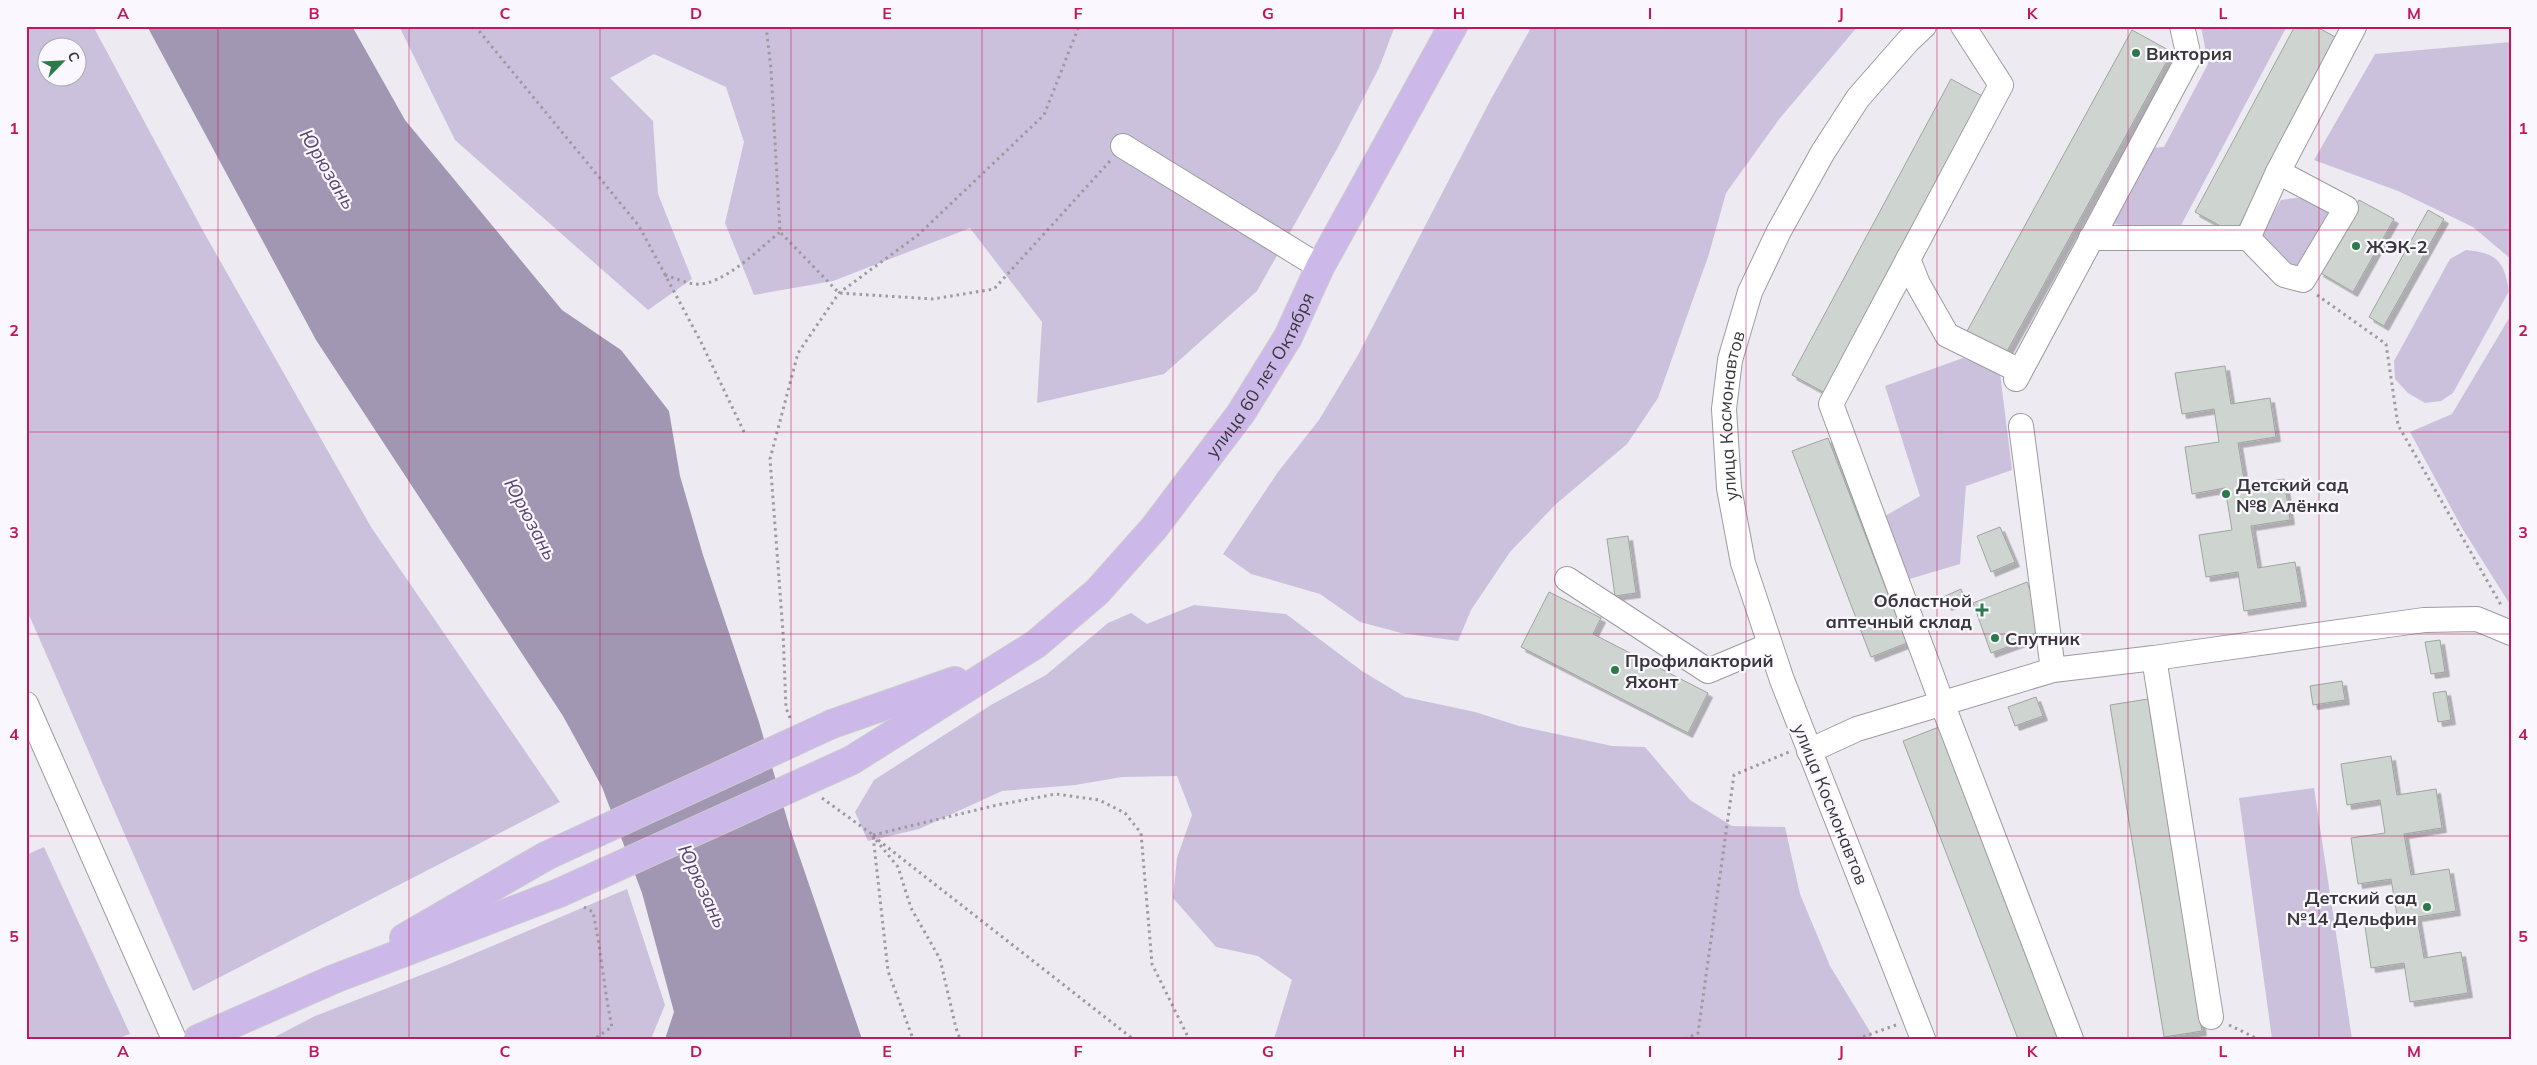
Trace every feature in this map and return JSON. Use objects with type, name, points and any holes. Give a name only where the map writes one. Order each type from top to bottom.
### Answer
[{"type":"main road","name":"улица 60 лет Октября","points":[[996,667],[1036,644],[1097,592],[1154,528],[1241,413],[1288,337],[1320,268],[1453,26]]},
{"type":"main road","points":[[334,978],[546,856],[832,724],[996,667]]},
{"type":"main road","points":[[198,1039],[334,978],[559,893],[852,760],[996,667]]},
{"type":"street","name":"улица Космонавтов","points":[[1919,1028],[1809,752],[1742,563],[1729,488],[1724,409],[1730,360],[1750,292],[1779,232],[1823,152],[1858,98],[1908,41],[1924,26]]},
{"type":"street","points":[[1963,26],[2001,85],[1830,404],[1942,704],[2071,1039]]},
{"type":"street","points":[[1908,259],[1918,284],[1947,336],[2018,375],[2189,57],[2182,26]]},
{"type":"street","points":[[2248,238],[2278,172],[2357,27]]},
{"type":"street","points":[[1123,146],[1320,268]]},
{"type":"street","points":[[2092,238],[2248,238],[2284,275],[2303,280],[2346,208],[2278,172]]},
{"type":"street","points":[[2021,426],[2053,670]]},
{"type":"street","points":[[1567,579],[1708,671],[1770,645]]},
{"type":"street","points":[[1809,752],[1858,729],[2053,670],[2154,658],[2424,620],[2477,620],[2508,623]]},
{"type":"street","points":[[2154,658],[2211,1017]]},
{"type":"street","points":[[26,704],[174,1039]]},
{"type":"path","points":[[475,26],[639,226],[701,342],[745,434]]},
{"type":"path","points":[[766,26],[772,69],[780,232],[839,292],[933,298],[994,289],[1123,146]]},
{"type":"path","points":[[793,725],[786,708],[783,632],[770,460],[798,354],[839,292],[918,234],[1044,114],[1079,26]]},
{"type":"path","points":[[665,274],[696,284],[717,280],[780,232]]},
{"type":"path","points":[[2292,277],[2386,344],[2398,425],[2508,623]]},
{"type":"path","points":[[1684,1039],[1698,1033],[1734,775],[1787,753],[1809,752]]},
{"type":"path","points":[[820,793],[824,801],[873,835],[1133,1039]]},
{"type":"path","points":[[873,835],[996,805],[1056,794],[1099,800],[1125,813],[1141,833],[1152,964],[1189,1039]]},
{"type":"path","points":[[873,835],[888,971],[913,1039]]},
{"type":"path","points":[[873,835],[898,867],[911,908],[940,959],[960,1039]]},
{"type":"path","points":[[559,893],[593,912],[602,956],[604,987],[612,1027],[594,1039]]},
{"type":"path","points":[[2211,1017],[2258,1039]]},
{"type":"path","points":[[1857,1039],[1919,1028]]},
{"type":"shaded area","points":[[26,26],[93,26],[202,229],[371,527],[560,802],[193,991],[26,608]]},
{"type":"shaded area","points":[[399,26],[1395,26],[1379,68],[1337,149],[1257,291],[1164,374],[1037,403],[1042,322],[970,228],[833,281],[754,295],[725,223],[744,142],[726,87],[654,54],[610,78],[653,121],[658,194],[692,279],[648,310],[455,140]]},
{"type":"shaded area","points":[[1532,26],[1858,26],[1780,118],[1726,193],[1709,254],[1658,398],[1627,444],[1555,505],[1510,552],[1471,610],[1458,641],[1401,633],[1360,622],[1320,594],[1251,574],[1223,554],[1278,472],[1319,420],[1358,355],[1491,99]]},
{"type":"shaded area","points":[[2201,26],[2287,26],[2179,229],[2112,224],[2149,148],[2164,147],[2208,64]]},
{"type":"shaded area","points":[[2511,42],[2511,259],[2473,227],[2398,191],[2314,160],[2375,54]]},
{"type":"shaded area","points":[[2304,197],[2329,211],[2297,268],[2272,257],[2262,233],[2281,200]]},
{"type":"shaded area","points":[[2466,250],[2485,253],[2497,260],[2505,272],[2509,291],[2453,393],[2441,401],[2425,403],[2408,393],[2395,379],[2394,361],[2450,259]]},
{"type":"shaded area","points":[[2511,315],[2511,606],[2462,528],[2410,432],[2452,414]]},
{"type":"shaded area","points":[[1963,358],[2000,373],[2012,470],[1966,486],[1960,564],[1906,580],[1885,516],[1920,496],[1885,386]]},
{"type":"shaded area","points":[[1194,605],[1286,614],[1362,671],[1405,697],[1475,712],[1519,726],[1612,746],[1645,747],[1690,800],[1732,826],[1785,827],[1800,894],[1830,966],[1869,1030],[1872,1039],[1274,1039],[1292,980],[1258,956],[1216,947],[1173,898],[1177,858],[1192,815],[1177,776],[1122,777],[1075,785],[1002,791],[919,829],[868,841],[855,812],[874,780],[991,705],[1046,675],[1108,623],[1131,613],[1147,624]]},
{"type":"shaded area","points":[[2314,788],[2352,1039],[2272,1039],[2239,798]]},
{"type":"shaded area","points":[[44,847],[130,1034],[116,1039],[26,1039],[26,855]]},
{"type":"shaded area","points":[[627,889],[665,1005],[651,1039],[271,1039],[315,1016],[447,965]]},
{"type":"water","name":"Юрюзань","points":[[147,26],[352,26],[405,120],[562,310],[621,350],[669,411],[680,476],[703,555],[759,722],[790,829],[862,1039],[665,1039],[674,1012],[642,893],[602,787],[563,716],[316,340]]},
{"type":"building","points":[[2295,26],[2315,26],[2339,39],[2235,234],[2195,212]]},
{"type":"building","points":[[2132,30],[2172,52],[2005,355],[1966,333]]},
{"type":"building","points":[[1951,79],[1986,98],[1827,394],[1792,375]]},
{"type":"building","name":"ЖЭК-2","points":[[2359,200],[2394,219],[2353,292],[2319,272]]},
{"type":"building","points":[[2428,210],[2444,219],[2384,326],[2369,317]]},
{"type":"building","points":[[2225,366],[2231,404],[2270,398],[2276,437],[2238,443],[2245,485],[2284,479],[2290,520],[2251,526],[2258,568],[2295,562],[2302,602],[2244,611],[2238,572],[2206,577],[2199,535],[2232,530],[2225,488],[2192,494],[2185,447],[2219,442],[2214,409],[2182,414],[2175,373]]},
{"type":"building","points":[[1828,438],[1907,643],[1871,657],[1792,451]]},
{"type":"building","points":[[2000,527],[2015,562],[1991,572],[1977,536]]},
{"type":"building","points":[[1628,536],[1636,593],[1615,596],[1607,539]]},
{"type":"building","points":[[2027,582],[2046,633],[1991,653],[1973,603]]},
{"type":"building","points":[[1961,589],[1965,598],[1947,606],[1943,597]]},
{"type":"building","name":"Профилакторий Яхонт","points":[[1549,592],[1601,618],[1593,634],[1708,693],[1688,733],[1521,647]]},
{"type":"building","points":[[2440,640],[2445,672],[2431,674],[2425,642]]},
{"type":"building","points":[[2342,681],[2345,700],[2313,705],[2310,686]]},
{"type":"building","points":[[2446,691],[2451,720],[2438,722],[2433,693]]},
{"type":"building","points":[[2036,697],[2043,716],[2015,726],[2008,707]]},
{"type":"building","points":[[2148,699],[2202,1031],[2164,1037],[2110,705]]},
{"type":"building","points":[[1944,725],[2065,1039],[2018,1039],[1903,741]]},
{"type":"building","points":[[2391,756],[2397,795],[2436,789],[2442,828],[2404,834],[2411,875],[2449,869],[2456,911],[2417,917],[2424,958],[2461,952],[2468,993],[2410,1002],[2404,963],[2371,968],[2365,926],[2398,921],[2391,879],[2358,884],[2351,838],[2385,833],[2380,800],[2347,805],[2341,764]]},
{"type":"place","name":"Виктория","points":[[2136,53]]},
{"type":"place","name":"ЖЭК-2","points":[[2356,246]]},
{"type":"place","name":"Детский сад №8 Алёнка","points":[[2226,494]]},
{"type":"place","name":"Областной аптечный склад","points":[[1982,610]]},
{"type":"place","name":"Спутник","points":[[1995,638]]},
{"type":"place","name":"Профилакторий Яхонт","points":[[1615,670]]},
{"type":"place","name":"Детский сад №14 Дельфин","points":[[2427,907]]}]
